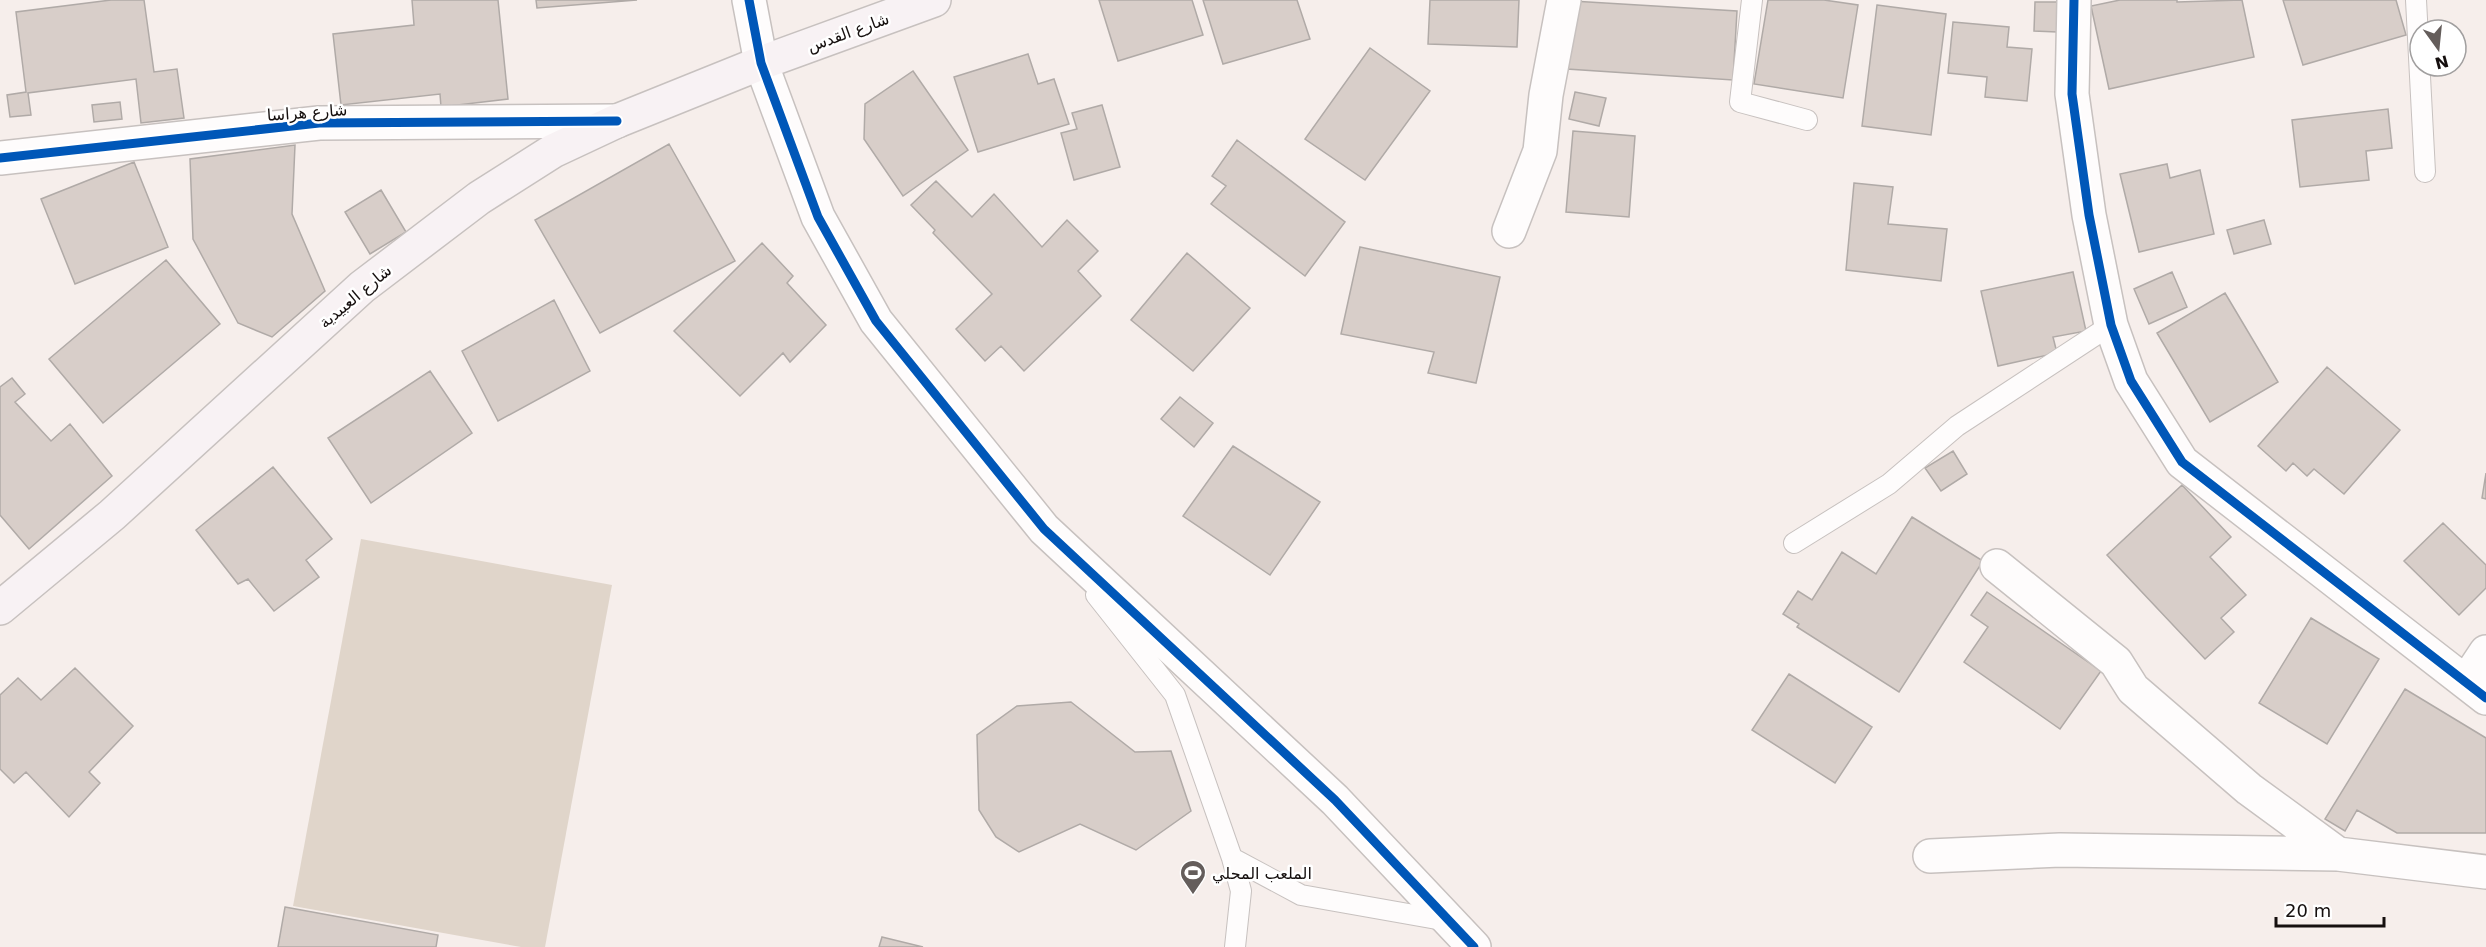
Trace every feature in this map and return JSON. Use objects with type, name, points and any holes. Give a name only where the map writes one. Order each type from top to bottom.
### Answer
[{"type":"main road","name":"شارع القدس","points":[[761,63],[934,0]]},
{"type":"main road","name":"شارع العبيدية","points":[[0,608],[112,515],[362,287],[479,198],[553,151],[617,121],[761,63]]},
{"type":"street","points":[[749,0],[761,63],[818,217],[876,321],[1044,529],[1335,800],[1474,947]]},
{"type":"street","points":[[1509,231],[1540,151],[1546,95],[1564,0]]},
{"type":"street","points":[[2074,0],[2072,94],[2089,215],[2111,325],[2131,381],[2182,462],[2476,690],[2486,652]]},
{"type":"street","name":"شارع هراسا","points":[[0,158],[319,123],[617,121]]},
{"type":"street","points":[[1997,566],[2116,662],[2133,689],[2249,789],[2338,854]]},
{"type":"street","points":[[1930,856],[2060,850],[2338,854],[2486,872]]},
{"type":"lane","points":[[1752,0],[1740,102],[1807,120]]},
{"type":"lane","points":[[2416,0],[2425,172]]},
{"type":"lane","points":[[1794,543],[1889,484],[1957,426],[2111,325]]},
{"type":"lane","points":[[1044,529],[1175,695],[1232,858],[1241,891],[1235,947]]},
{"type":"lane","points":[[1232,858],[1301,895],[1450,921]]},
{"type":"shaded area","points":[[361,539],[612,585],[545,947],[521,947],[293,906]]},
{"type":"building","points":[[111,0],[144,0],[154,72],[177,69],[184,118],[141,123],[136,79],[28,93],[31,115],[10,117],[7,95],[26,92],[16,12]]},
{"type":"building","points":[[412,0],[498,0],[508,99],[441,107],[440,94],[341,105],[333,34],[414,25]]},
{"type":"building","points":[[536,0],[637,0],[537,8]]},
{"type":"building","points":[[1099,0],[1192,0],[1203,35],[1118,61]]},
{"type":"building","points":[[1203,0],[1297,0],[1310,39],[1223,64]]},
{"type":"building","points":[[1430,0],[1519,0],[1517,47],[1428,44]]},
{"type":"building","points":[[1768,0],[1824,0],[1858,5],[1843,98],[1754,84]]},
{"type":"building","points":[[2120,0],[2177,0],[2177,2],[2242,0],[2254,57],[2109,89],[2091,6]]},
{"type":"building","points":[[2283,0],[2396,0],[2406,35],[2303,65]]},
{"type":"building","points":[[1572,1],[1737,11],[1733,80],[1567,69]]},
{"type":"building","points":[[2035,2],[2059,2],[2057,32],[2034,31]]},
{"type":"building","points":[[1877,5],[1946,14],[1931,135],[1862,126]]},
{"type":"building","points":[[1953,22],[2009,27],[2007,47],[2032,49],[2027,101],[1985,97],[1987,77],[1948,73]]},
{"type":"building","points":[[1370,48],[1430,91],[1365,180],[1305,139]]},
{"type":"building","points":[[1028,54],[1038,84],[1054,79],[1069,124],[978,152],[954,77]]},
{"type":"building","points":[[913,71],[968,150],[903,196],[864,139],[865,104]]},
{"type":"building","points":[[1575,92],[1606,98],[1599,126],[1569,119]]},
{"type":"building","points":[[120,102],[122,119],[94,122],[92,105]]},
{"type":"building","points":[[1102,105],[1120,167],[1074,180],[1061,133],[1077,129],[1072,113]]},
{"type":"building","points":[[2388,109],[2392,148],[2366,151],[2369,180],[2300,187],[2292,120]]},
{"type":"building","points":[[1573,131],[1635,136],[1629,217],[1566,212]]},
{"type":"building","points":[[1237,140],[1345,222],[1305,276],[1211,204],[1226,186],[1212,176]]},
{"type":"building","points":[[669,144],[735,261],[600,333],[535,220]]},
{"type":"building","points":[[295,145],[292,214],[325,291],[272,337],[238,323],[193,239],[190,159]]},
{"type":"building","points":[[134,162],[168,247],[75,284],[41,199]]},
{"type":"building","points":[[2167,164],[2170,178],[2200,170],[2214,234],[2139,252],[2120,174]]},
{"type":"building","points":[[936,181],[972,217],[994,194],[1042,247],[1067,220],[1098,251],[1078,271],[1101,296],[1024,371],[1001,346],[985,361],[956,329],[992,294],[933,233],[935,230],[911,205]]},
{"type":"building","points":[[1854,183],[1893,187],[1888,224],[1947,229],[1941,281],[1846,270]]},
{"type":"building","points":[[381,190],[406,232],[370,254],[345,212]]},
{"type":"building","points":[[2264,220],[2271,244],[2234,254],[2227,230]]},
{"type":"building","points":[[762,243],[793,276],[787,283],[826,325],[790,362],[783,353],[740,396],[674,331]]},
{"type":"building","points":[[1360,247],[1500,277],[1476,383],[1428,373],[1434,352],[1341,334]]},
{"type":"building","points":[[1187,253],[1250,308],[1193,371],[1131,320]]},
{"type":"building","points":[[166,260],[220,324],[103,423],[49,359]]},
{"type":"building","points":[[2073,272],[2086,331],[2053,337],[2057,353],[1998,366],[1981,291]]},
{"type":"building","points":[[2172,272],[2187,307],[2149,324],[2134,289]]},
{"type":"building","points":[[2225,293],[2278,382],[2210,422],[2157,333]]},
{"type":"building","points":[[554,300],[590,371],[498,421],[462,351]]},
{"type":"building","points":[[2327,367],[2400,430],[2344,494],[2314,469],[2307,476],[2293,463],[2286,471],[2258,446]]},
{"type":"building","points":[[430,371],[472,433],[371,503],[328,438]]},
{"type":"building","points":[[12,378],[25,394],[15,402],[51,441],[70,424],[112,476],[29,549],[0,515],[0,387]]},
{"type":"building","points":[[1180,397],[1213,423],[1194,447],[1161,419]]},
{"type":"building","points":[[1233,446],[1320,502],[1270,575],[1183,516]]},
{"type":"building","points":[[1953,451],[1967,474],[1941,491],[1925,468]]},
{"type":"building","points":[[273,467],[332,539],[306,560],[319,577],[274,611],[248,579],[238,584],[196,530]]},
{"type":"building","points":[[2486,473],[2486,499],[2482,498]]},
{"type":"building","points":[[2182,485],[2231,537],[2210,557],[2246,595],[2221,618],[2234,632],[2205,659],[2107,555]]},
{"type":"building","points":[[1912,517],[1983,561],[1899,692],[1797,627],[1799,624],[1783,614],[1798,591],[1812,600],[1842,552],[1876,574]]},
{"type":"building","points":[[2443,523],[2486,565],[2486,588],[2459,615],[2404,561]]},
{"type":"building","points":[[1987,592],[2101,671],[2060,729],[1964,662],[1988,627],[1971,615]]},
{"type":"building","points":[[2311,618],[2379,659],[2327,744],[2259,703]]},
{"type":"building","points":[[75,668],[133,726],[89,772],[100,783],[69,817],[26,772],[14,783],[0,769],[0,695],[18,678],[41,700]]},
{"type":"building","points":[[1789,674],[1872,727],[1835,783],[1752,730]]},
{"type":"building","points":[[2405,689],[2486,738],[2486,833],[2397,833],[2357,810],[2345,831],[2325,819]]},
{"type":"building","points":[[1071,702],[1135,752],[1171,751],[1191,811],[1136,850],[1080,824],[1019,852],[996,837],[979,810],[977,735],[1017,706]]},
{"type":"building","points":[[285,907],[438,935],[436,947],[278,947]]},
{"type":"building","points":[[882,937],[923,947],[879,947]]},
{"type":"cycle path","points":[[749,0],[761,63],[818,217],[876,321],[1044,529],[1335,800],[1474,947]]},
{"type":"cycle path","points":[[2074,0],[2072,94],[2089,215],[2111,325],[2131,381],[2182,462],[2486,698]]},
{"type":"cycle path","points":[[0,158],[319,123],[617,121]]},
{"type":"place","name":"الملعب المحلي","points":[[1193,896]]}]
